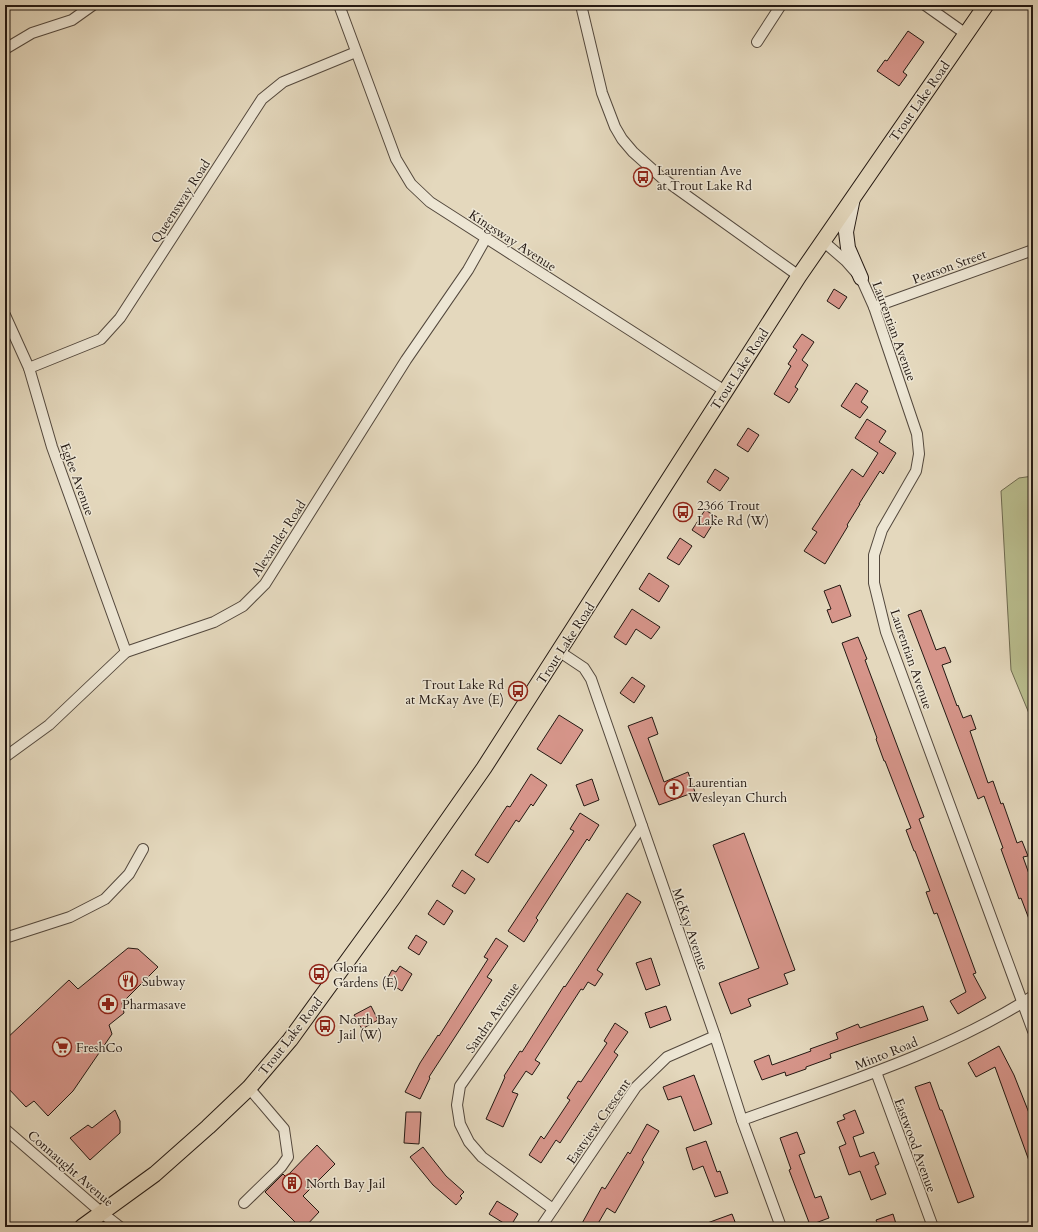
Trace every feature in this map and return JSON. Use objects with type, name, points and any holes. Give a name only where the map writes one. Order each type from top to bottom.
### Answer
[{"type":"main road","name":"Trout Lake Road","points":[[82,1227],[155,1174],[249,1088],[290,1040],[393,898],[484,768],[560,652],[724,391],[799,276],[986,5]]},
{"type":"main road","points":[[853,197],[846,232],[848,248],[861,278]]},
{"type":"street","points":[[5,49],[32,33],[72,20],[93,5]]},
{"type":"street","name":"Kingsway Avenue","points":[[339,5],[396,159],[410,184],[430,202],[724,391]]},
{"type":"street","points":[[581,5],[602,93],[614,127],[622,139],[646,165],[662,178],[799,276]]},
{"type":"street","points":[[757,42],[781,5]]},
{"type":"street","points":[[925,5],[966,34]]},
{"type":"street","name":"Queensway Road","points":[[29,368],[101,339],[120,318],[262,99],[283,82],[356,52]]},
{"type":"street","name":"Alexander Road","points":[[5,757],[49,725],[126,652],[214,622],[243,606],[265,584],[406,360],[468,270],[486,238]]},
{"type":"street","name":"Laurentian Avenue","points":[[823,241],[846,261],[861,278],[874,308],[917,434],[919,454],[916,471],[882,530],[874,555],[874,583],[886,632],[1033,1031]]},
{"type":"street","name":"Pearson Street","points":[[874,308],[1033,250]]},
{"type":"street","name":"Eglee Avenue","points":[[5,315],[29,368],[52,446],[126,652]]},
{"type":"street","name":"McKay Avenue","points":[[560,652],[584,668],[591,679],[715,1036],[742,1120],[781,1227]]},
{"type":"street","name":"Sandra Avenue","points":[[553,1209],[482,1157],[469,1142],[460,1124],[456,1105],[460,1086],[642,826]]},
{"type":"street","points":[[5,938],[70,917],[105,899],[128,874],[142,849]]},
{"type":"street","name":"Minto Road","points":[[742,1120],[876,1072],[956,1039],[1033,996]]},
{"type":"street","name":"Eastview Crescent","points":[[541,1227],[636,1087],[667,1057],[715,1036]]},
{"type":"street","name":"Eastwood Avenue","points":[[876,1072],[933,1227]]},
{"type":"street","points":[[244,1203],[281,1167],[288,1157],[284,1129],[249,1088]]},
{"type":"street","name":"Connaught Avenue","points":[[5,1129],[120,1227]]},
{"type":"green space","points":[[1033,476],[1033,723],[1011,670],[1001,491],[1019,478]]},
{"type":"building","points":[[908,31],[924,42],[903,72],[907,75],[899,86],[877,71],[885,60],[887,61]]},
{"type":"building","points":[[834,289],[847,297],[839,309],[827,301]]},
{"type":"building","points":[[802,334],[814,342],[802,360],[808,365],[795,387],[798,389],[789,403],[774,394],[791,366],[788,364],[797,350],[793,347]]},
{"type":"building","points":[[856,383],[868,391],[861,402],[868,407],[860,418],[841,406]]},
{"type":"building","points":[[867,419],[886,431],[879,442],[896,453],[883,474],[880,471],[859,504],[847,525],[848,526],[825,564],[804,551],[817,532],[812,529],[852,469],[863,477],[878,453],[855,438]]},
{"type":"building","points":[[748,428],[759,435],[748,452],[737,445]]},
{"type":"building","points":[[715,469],[729,478],[720,491],[707,482]]},
{"type":"building","points":[[705,510],[717,517],[704,538],[692,530]]},
{"type":"building","points":[[680,538],[692,546],[679,565],[667,558]]},
{"type":"building","points":[[649,573],[669,586],[659,602],[639,589]]},
{"type":"building","points":[[840,585],[851,616],[832,623],[827,610],[831,609],[824,591]]},
{"type":"building","points":[[632,609],[660,627],[651,639],[636,629],[626,645],[614,637]]},
{"type":"building","points":[[921,610],[936,650],[945,647],[951,662],[942,665],[963,718],[971,715],[976,729],[970,731],[988,783],[993,781],[1001,804],[1003,803],[1017,843],[1022,841],[1028,856],[1023,857],[1033,885],[1032,927],[1021,898],[1019,899],[1001,849],[1003,848],[984,796],[978,799],[908,615]]},
{"type":"building","points":[[858,637],[867,659],[865,660],[924,817],[919,819],[976,973],[973,974],[986,998],[958,1014],[950,1001],[966,992],[937,913],[934,914],[926,892],[930,891],[906,830],[911,828],[884,761],[842,643]]},
{"type":"building","points":[[632,677],[645,686],[634,703],[620,693]]},
{"type":"building","points":[[559,715],[583,730],[561,764],[537,749]]},
{"type":"building","points":[[652,717],[658,734],[648,738],[664,782],[688,772],[695,792],[659,805],[628,726]]},
{"type":"building","points":[[531,774],[547,785],[533,806],[531,804],[519,822],[516,820],[488,863],[475,855],[507,806],[510,807]]},
{"type":"building","points":[[592,779],[599,800],[584,806],[576,785]]},
{"type":"building","points":[[580,813],[599,825],[589,841],[587,839],[536,918],[538,920],[524,942],[508,931],[574,831],[570,829]]},
{"type":"building","points":[[744,833],[795,970],[784,974],[788,984],[748,999],[751,1006],[731,1014],[719,983],[759,968],[713,845]]},
{"type":"building","points":[[462,870],[475,879],[465,894],[452,886]]},
{"type":"building","points":[[627,893],[641,902],[597,970],[603,974],[595,986],[588,982],[583,990],[581,989],[535,1060],[540,1063],[532,1075],[526,1071],[512,1092],[518,1094],[503,1127],[486,1119],[505,1077],[504,1076],[520,1051],[522,1052],[564,986],[565,987]]},
{"type":"building","points":[[437,900],[453,911],[444,925],[428,914]]},
{"type":"building","points":[[416,935],[427,942],[419,955],[408,948]]},
{"type":"building","points":[[496,938],[508,946],[487,977],[492,980],[429,1077],[430,1078],[420,1099],[405,1092],[420,1063],[488,959],[484,957]]},
{"type":"building","points":[[128,948],[138,949],[158,967],[122,1003],[124,1013],[109,1025],[112,1034],[73,1091],[48,1116],[34,1101],[26,1107],[5,1085],[5,1040],[69,980],[78,989]]},
{"type":"building","points":[[651,958],[660,985],[646,990],[636,963]]},
{"type":"building","points":[[400,966],[412,974],[402,991],[386,981],[392,970],[396,972]]},
{"type":"building","points":[[371,1006],[378,1020],[362,1029],[354,1015]]},
{"type":"building","points":[[666,1006],[671,1020],[650,1028],[645,1013]]},
{"type":"building","points":[[923,1006],[928,1020],[830,1054],[831,1058],[786,1076],[785,1072],[762,1080],[754,1061],[769,1055],[772,1065],[811,1051],[810,1049],[838,1039],[836,1033],[858,1024],[860,1028]]},
{"type":"building","points":[[615,1023],[628,1032],[614,1052],[618,1055],[560,1143],[556,1140],[541,1163],[529,1155],[541,1136],[544,1139],[570,1100],[567,1098],[578,1081],[581,1082],[607,1043],[604,1041]]},
{"type":"building","points":[[999,1046],[1014,1075],[1033,1123],[1032,1169],[995,1067],[976,1077],[968,1063]]},
{"type":"building","points":[[694,1075],[712,1124],[694,1131],[681,1096],[668,1100],[663,1087]]},
{"type":"building","points":[[930,1082],[940,1110],[942,1110],[974,1197],[958,1203],[915,1087]]},
{"type":"building","points":[[115,1110],[120,1121],[120,1133],[90,1160],[70,1138],[88,1125],[92,1128]]},
{"type":"building","points":[[855,1110],[864,1133],[853,1137],[860,1157],[874,1152],[879,1164],[875,1166],[886,1194],[871,1200],[860,1171],[849,1175],[839,1147],[846,1144],[837,1122],[845,1119],[843,1115]]},
{"type":"building","points":[[406,1112],[421,1112],[419,1144],[404,1143]]},
{"type":"building","points":[[647,1124],[659,1131],[642,1160],[644,1162],[615,1213],[607,1208],[596,1227],[580,1227],[602,1187],[605,1189],[628,1152],[630,1154]]},
{"type":"building","points":[[797,1132],[805,1153],[799,1155],[815,1198],[821,1196],[829,1218],[810,1225],[789,1170],[791,1169],[780,1138]]},
{"type":"building","points":[[706,1141],[717,1172],[720,1171],[728,1193],[715,1197],[703,1166],[693,1170],[686,1148]]},
{"type":"building","name":"North Bay Jail","points":[[317,1145],[335,1164],[303,1196],[319,1212],[305,1227],[300,1227],[265,1192],[283,1174],[286,1177]]},
{"type":"building","points":[[423,1147],[446,1176],[464,1192],[460,1196],[462,1198],[456,1205],[433,1185],[410,1157]]},
{"type":"building","points":[[497,1201],[518,1214],[510,1227],[489,1214]]},
{"type":"building","points":[[732,1214],[737,1227],[699,1227],[699,1226]]},
{"type":"building","points":[[893,1214],[897,1227],[879,1227],[876,1220]]},
{"type":"place","name":"Laurentian Ave at Trout Lake Rd","points":[[643,177]]},
{"type":"place","name":"2366 Trout Lake Rd (W)","points":[[683,512]]},
{"type":"place","name":"Trout Lake Rd at McKay Ave (E)","points":[[518,691]]},
{"type":"place","name":"Laurentian Wesleyan Church","points":[[674,789]]},
{"type":"place","name":"Gloria Gardens (E)","points":[[319,974]]},
{"type":"place","name":"Subway","points":[[128,981]]},
{"type":"place","name":"Pharmasave","points":[[108,1004]]},
{"type":"place","name":"North Bay Jail (W)","points":[[325,1026]]},
{"type":"place","name":"FreshCo","points":[[62,1047]]},
{"type":"place","name":"North Bay Jail","points":[[292,1183]]}]
